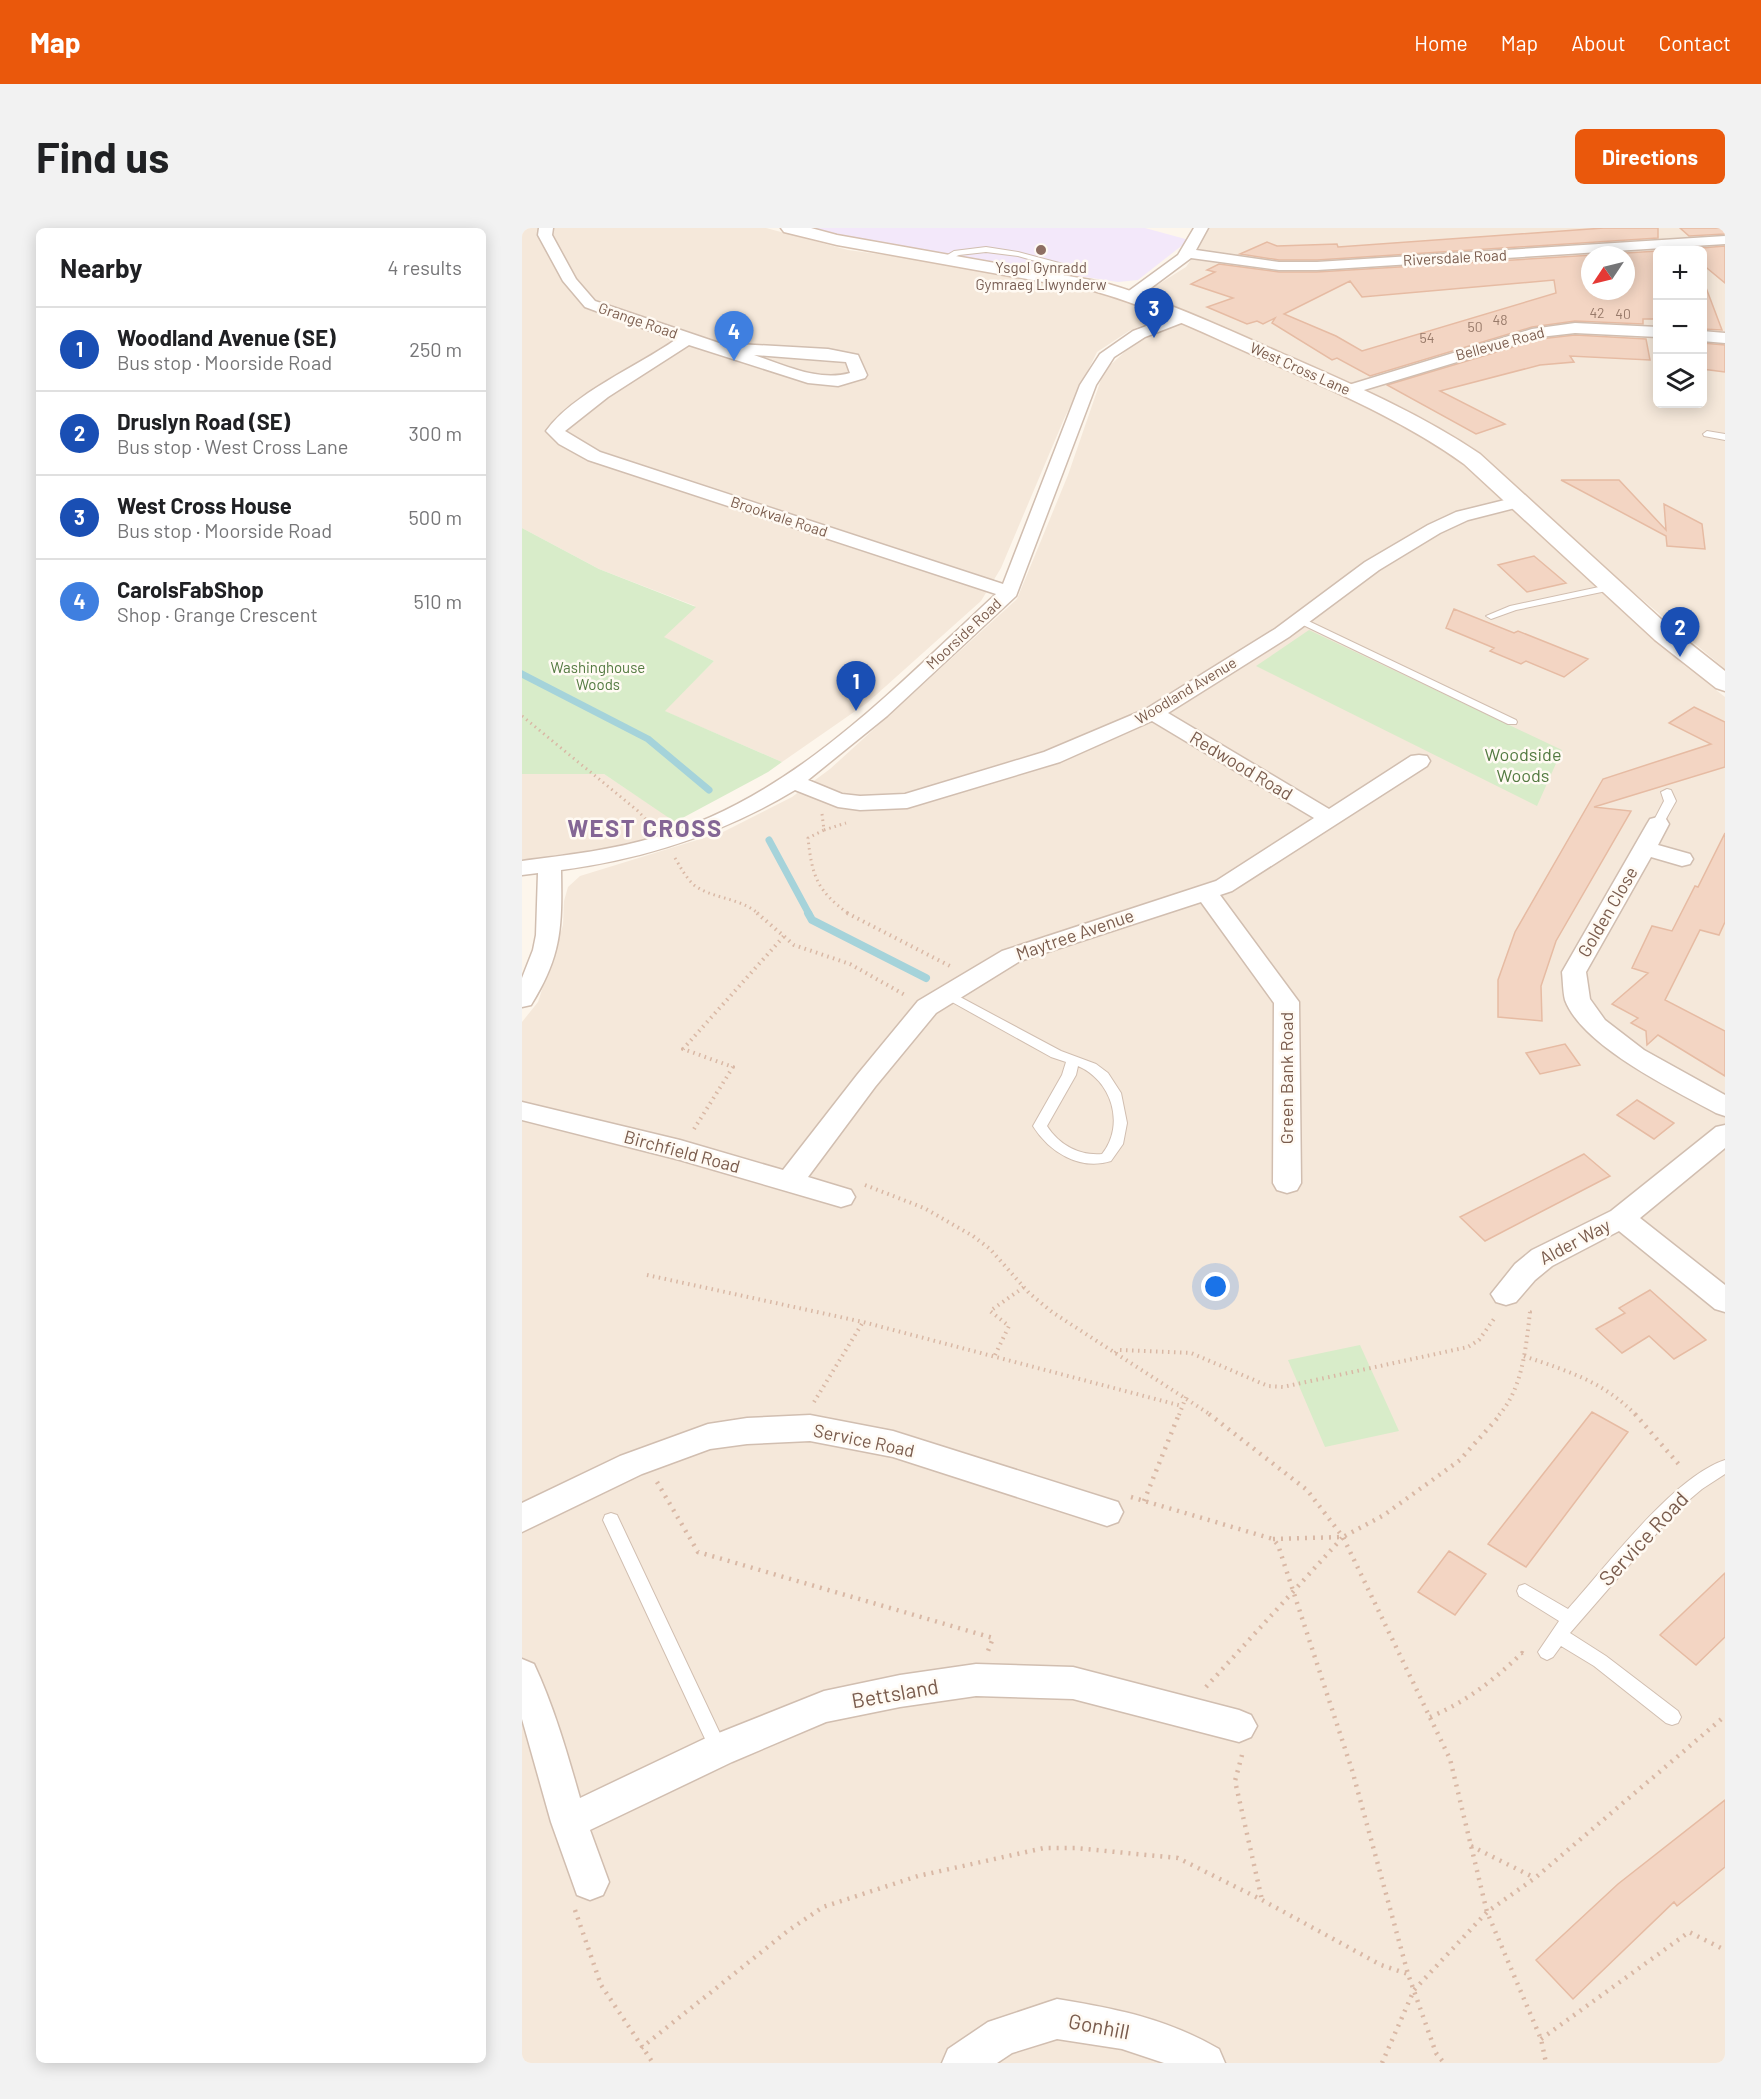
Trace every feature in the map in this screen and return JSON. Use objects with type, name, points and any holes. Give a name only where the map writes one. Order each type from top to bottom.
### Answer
[{"type":"street","name":"Grange Road","points":[[546,228],[545,235],[570,281],[590,304],[687,339]]},
{"type":"street","name":"West Cross Lane","points":[[790,228],[837,240],[1056,278],[1131,296],[1348,390],[1442,438],[1472,459],[1516,502],[1664,635],[1725,683]]},
{"type":"street","points":[[1131,296],[1163,274],[1186,253],[1201,228]]},
{"type":"street","name":"Riversdale Road","points":[[1186,253],[1279,266],[1317,266],[1725,240]]},
{"type":"street","name":"Moorside Road","points":[[522,868],[601,858],[665,842],[729,817],[793,782],[880,712],[1009,592],[1088,385],[1108,354],[1139,334],[1184,317]]},
{"type":"street","name":"Bellevue Road","points":[[1348,390],[1538,332],[1586,328],[1653,332]]},
{"type":"street","points":[[1707,336],[1725,338]]},
{"type":"street","name":"Grange Road","points":[[555,431],[574,411],[687,339]]},
{"type":"street","points":[[687,339],[808,378],[838,381],[859,375],[852,358],[828,354],[718,348]]},
{"type":"street","name":"Brookvale Road","points":[[555,431],[565,440],[594,456],[1009,592]]},
{"type":"street","name":"Woodland Avenue","points":[[793,782],[828,796],[860,803],[907,801],[1052,757],[1153,713],[1300,620],[1372,566],[1434,529],[1471,513],[1516,502]]},
{"type":"street","name":"Redwood Road","points":[[1153,713],[1329,818]]},
{"type":"street","name":"Maytree Avenue","points":[[790,1181],[866,1081],[927,1007],[971,978],[1011,956],[1224,886],[1419,761]]},
{"type":"street","name":"Golden Close","points":[[1659,824],[1574,972],[1578,1000],[1596,1026],[1635,1056],[1725,1107]]},
{"type":"street","points":[[1645,848],[1682,859]]},
{"type":"street","points":[[522,999],[547,951],[550,921],[549,866]]},
{"type":"street","name":"Green Bank Road","points":[[1207,892],[1217,910],[1287,1002],[1287,1183]]},
{"type":"street","name":"Birchfield Road","points":[[522,1111],[680,1150],[840,1197]]},
{"type":"street","name":"Alder Way","points":[[1504,1300],[1525,1272],[1542,1258],[1621,1218],[1725,1134]]},
{"type":"street","name":"Alder Way","points":[[1621,1218],[1725,1301]]},
{"type":"street","name":"Service Road","points":[[522,1518],[644,1460],[708,1437],[747,1431],[810,1428],[893,1444],[1107,1512]]},
{"type":"street","name":"Bettsland","points":[[569,1822],[719,1750],[824,1707],[900,1691],[976,1680],[1073,1683],[1239,1726]]},
{"type":"street","points":[[523,1681],[538,1714],[569,1822],[590,1882]]},
{"type":"street","name":"Gonhill","points":[[962,2063],[1002,2036],[1057,2019],[1122,2029],[1180,2049],[1205,2063]]},
{"type":"lane","points":[[1707,434],[1725,437]]},
{"type":"lane","points":[[1491,616],[1513,608],[1613,587]]},
{"type":"lane","points":[[1300,620],[1512,722]]},
{"type":"lane","points":[[1659,824],[1670,801],[1667,792]]},
{"type":"lane","points":[[947,994],[1056,1054],[1073,1060],[1097,1070],[1110,1083],[1119,1106],[1120,1129],[1116,1144],[1106,1158],[1093,1161],[1080,1158],[1045,1135],[1040,1126],[1069,1075],[1073,1060]]},
{"type":"lane","name":"Service Road","points":[[1547,1652],[1570,1619],[1671,1504],[1696,1484],[1725,1466]]},
{"type":"lane","points":[[611,1520],[719,1750]]},
{"type":"lane","points":[[1525,1591],[1570,1619]]},
{"type":"lane","points":[[1559,1636],[1600,1661],[1672,1717]]},
{"type":"path","points":[[522,716],[638,811],[665,842],[687,878],[697,887],[748,905],[794,945],[850,964],[927,1007]]},
{"type":"path","points":[[828,796],[820,803],[824,830],[808,838],[811,868],[828,899],[856,919],[907,943],[971,978]]},
{"type":"path","points":[[680,1150],[734,1067],[683,1049],[783,936]]},
{"type":"path","points":[[840,1197],[853,1181],[949,1220],[990,1250],[1023,1287],[1052,1312],[1186,1397],[1307,1490],[1343,1537],[1450,1759],[1487,1912],[1541,2040],[1546,2063]]},
{"type":"path","points":[[647,1275],[863,1322],[996,1354],[1182,1406]]},
{"type":"path","points":[[996,1354],[1010,1326],[990,1311],[1023,1287]]},
{"type":"path","points":[[1115,1353],[1119,1350],[1191,1353],[1268,1386],[1283,1387],[1468,1347],[1479,1341],[1504,1300],[1530,1312],[1518,1383],[1504,1410],[1460,1460],[1384,1515],[1343,1537],[1293,1589],[1274,1615],[1184,1710]]},
{"type":"path","points":[[798,1429],[863,1322]]},
{"type":"path","points":[[1524,1356],[1589,1379],[1609,1393],[1635,1416],[1696,1484]]},
{"type":"path","points":[[1143,1501],[1186,1397]]},
{"type":"path","points":[[644,1460],[698,1552],[993,1638],[976,1680]]},
{"type":"path","points":[[1107,1512],[1116,1493],[1273,1539],[1343,1537]]},
{"type":"path","points":[[1273,1539],[1278,1545],[1352,1770],[1408,1974],[1432,2044],[1444,2063]]},
{"type":"path","points":[[1430,1717],[1458,1706],[1494,1681],[1522,1653],[1536,1662],[1547,1652]]},
{"type":"path","points":[[1382,2063],[1414,1990],[1487,1912],[1534,1878],[1725,1716]]},
{"type":"path","points":[[1239,1726],[1247,1735],[1235,1781],[1262,1900]]},
{"type":"path","points":[[1471,1846],[1534,1878]]},
{"type":"path","points":[[640,2048],[789,1930],[823,1907],[866,1891],[981,1860],[1044,1848],[1097,1850],[1178,1858],[1262,1900],[1381,1965],[1408,1974]]},
{"type":"path","points":[[590,1882],[573,1905],[601,1985],[640,2048],[653,2063]]},
{"type":"path","points":[[1541,2040],[1689,1932],[1725,1950]]},
{"type":"shaded area","points":[[522,228],[766,228],[848,250],[959,265],[1099,290],[1166,315],[1129,331],[1097,352],[1064,419],[1001,568],[981,601],[867,703],[782,762],[664,711],[714,661],[663,637],[695,606],[599,569],[522,528]]},
{"type":"shaded area","name":"Ysgol Gynradd Gymraeg Llwynderw","points":[[806,228],[1145,228],[1189,240],[1138,280],[1118,282],[873,245]]},
{"type":"shaded area","points":[[1208,228],[1725,228],[1725,669],[1524,500],[1490,463],[1407,413],[1149,296],[1151,289],[1186,267]]},
{"type":"shaded area","points":[[1184,323],[1341,392],[1453,453],[1684,665],[1725,697],[1725,2063],[522,2063],[522,1022],[538,1002],[563,925],[564,901],[568,887],[580,876],[723,832],[792,797],[830,769],[1017,599],[1068,475],[1104,371],[1132,345],[1159,331]]},
{"type":"shaded area","points":[[522,774],[604,774],[681,825],[653,837],[595,850],[522,860]]},
{"type":"green space","name":"Washinghouse Woods","points":[[522,528],[599,569],[696,607],[664,637],[714,661],[665,711],[782,762],[768,772],[675,822],[604,774],[522,774]]},
{"type":"green space","name":"Woodside Woods","points":[[1309,630],[1562,750],[1537,806],[1256,666]]},
{"type":"green space","points":[[1360,1345],[1399,1431],[1325,1447],[1288,1360]]},
{"type":"building","points":[[1604,228],[1658,228],[1658,238],[1317,260],[1279,260],[1240,254],[1267,242],[1277,246],[1337,244],[1338,247]]},
{"type":"building","points":[[1680,228],[1725,228],[1725,234],[1689,236]]},
{"type":"building","points":[[1725,246],[1725,283],[1707,268],[1707,248]]},
{"type":"building","points":[[1653,251],[1653,319],[1643,319],[1643,324],[1575,321],[1532,327],[1370,376],[1337,358],[1332,360],[1272,323],[1275,318],[1263,324],[1257,321],[1247,324],[1207,307],[1233,298],[1191,284],[1215,272],[1207,270],[1219,264],[1279,272],[1317,272],[1581,256],[1581,300],[1635,300],[1635,252]],"holes":[[[1554,280],[1556,293],[1362,351],[1336,336],[1284,314],[1350,281],[1362,297]]]},
{"type":"building","points":[[1707,290],[1722,330],[1707,329]]},
{"type":"building","points":[[1575,335],[1646,339],[1650,360],[1570,356],[1574,362],[1540,365],[1440,391],[1505,424],[1476,434],[1387,385],[1540,339]]},
{"type":"building","points":[[1707,343],[1725,345],[1725,372],[1707,370]]},
{"type":"building","points":[[1561,480],[1619,480],[1666,530],[1664,504],[1702,524],[1705,549],[1667,546],[1666,536]]},
{"type":"building","points":[[1534,556],[1566,583],[1527,592],[1498,565]]},
{"type":"building","points":[[1454,609],[1588,659],[1564,677],[1526,661],[1521,664],[1490,651],[1494,648],[1446,628]]},
{"type":"building","points":[[1694,707],[1725,722],[1725,767],[1594,807],[1631,811],[1556,941],[1541,986],[1542,1021],[1498,1017],[1498,980],[1515,932],[1603,779],[1711,744],[1669,723]]},
{"type":"building","points":[[1725,833],[1725,922],[1719,935],[1700,930],[1665,1000],[1725,1031],[1725,1076],[1658,1035],[1647,1045],[1646,1031],[1631,1023],[1638,1018],[1612,1004],[1648,973],[1632,968],[1652,926],[1672,931],[1695,886],[1698,887]]},
{"type":"building","points":[[1565,1044],[1580,1065],[1540,1074],[1526,1053]]},
{"type":"building","points":[[1637,1100],[1674,1123],[1654,1139],[1617,1115]]},
{"type":"building","points":[[1584,1154],[1610,1176],[1485,1241],[1460,1217]]},
{"type":"building","points":[[1650,1290],[1706,1340],[1674,1359],[1649,1336],[1622,1353],[1596,1329],[1625,1313],[1619,1308]]},
{"type":"building","points":[[1592,1412],[1628,1432],[1526,1567],[1488,1544]]},
{"type":"building","points":[[1449,1551],[1486,1574],[1455,1615],[1418,1592]]},
{"type":"building","points":[[1725,1573],[1725,1637],[1696,1665],[1660,1635]]},
{"type":"building","points":[[1725,1800],[1725,1867],[1677,1906],[1674,1902],[1573,1999],[1536,1960],[1618,1884]]},
{"type":"waterway","points":[[522,674],[648,739],[709,790]]},
{"type":"waterway","points":[[769,840],[809,914]]},
{"type":"waterway","points":[[808,913],[812,920],[926,978]]},
{"type":"place","name":"Ysgol Gynradd Gymraeg Llwynderw","points":[[1041,250]]},
{"type":"place","name":"West Cross House","points":[[1154,338]]},
{"type":"place","name":"CarolsFabShop","points":[[734,361]]},
{"type":"place","name":"Druslyn Road (SE)","points":[[1680,657]]},
{"type":"place","name":"Woodland Avenue (SE)","points":[[856,711]]},
{"type":"district","name":"WEST CROSS","points":[[645,829]]}]
